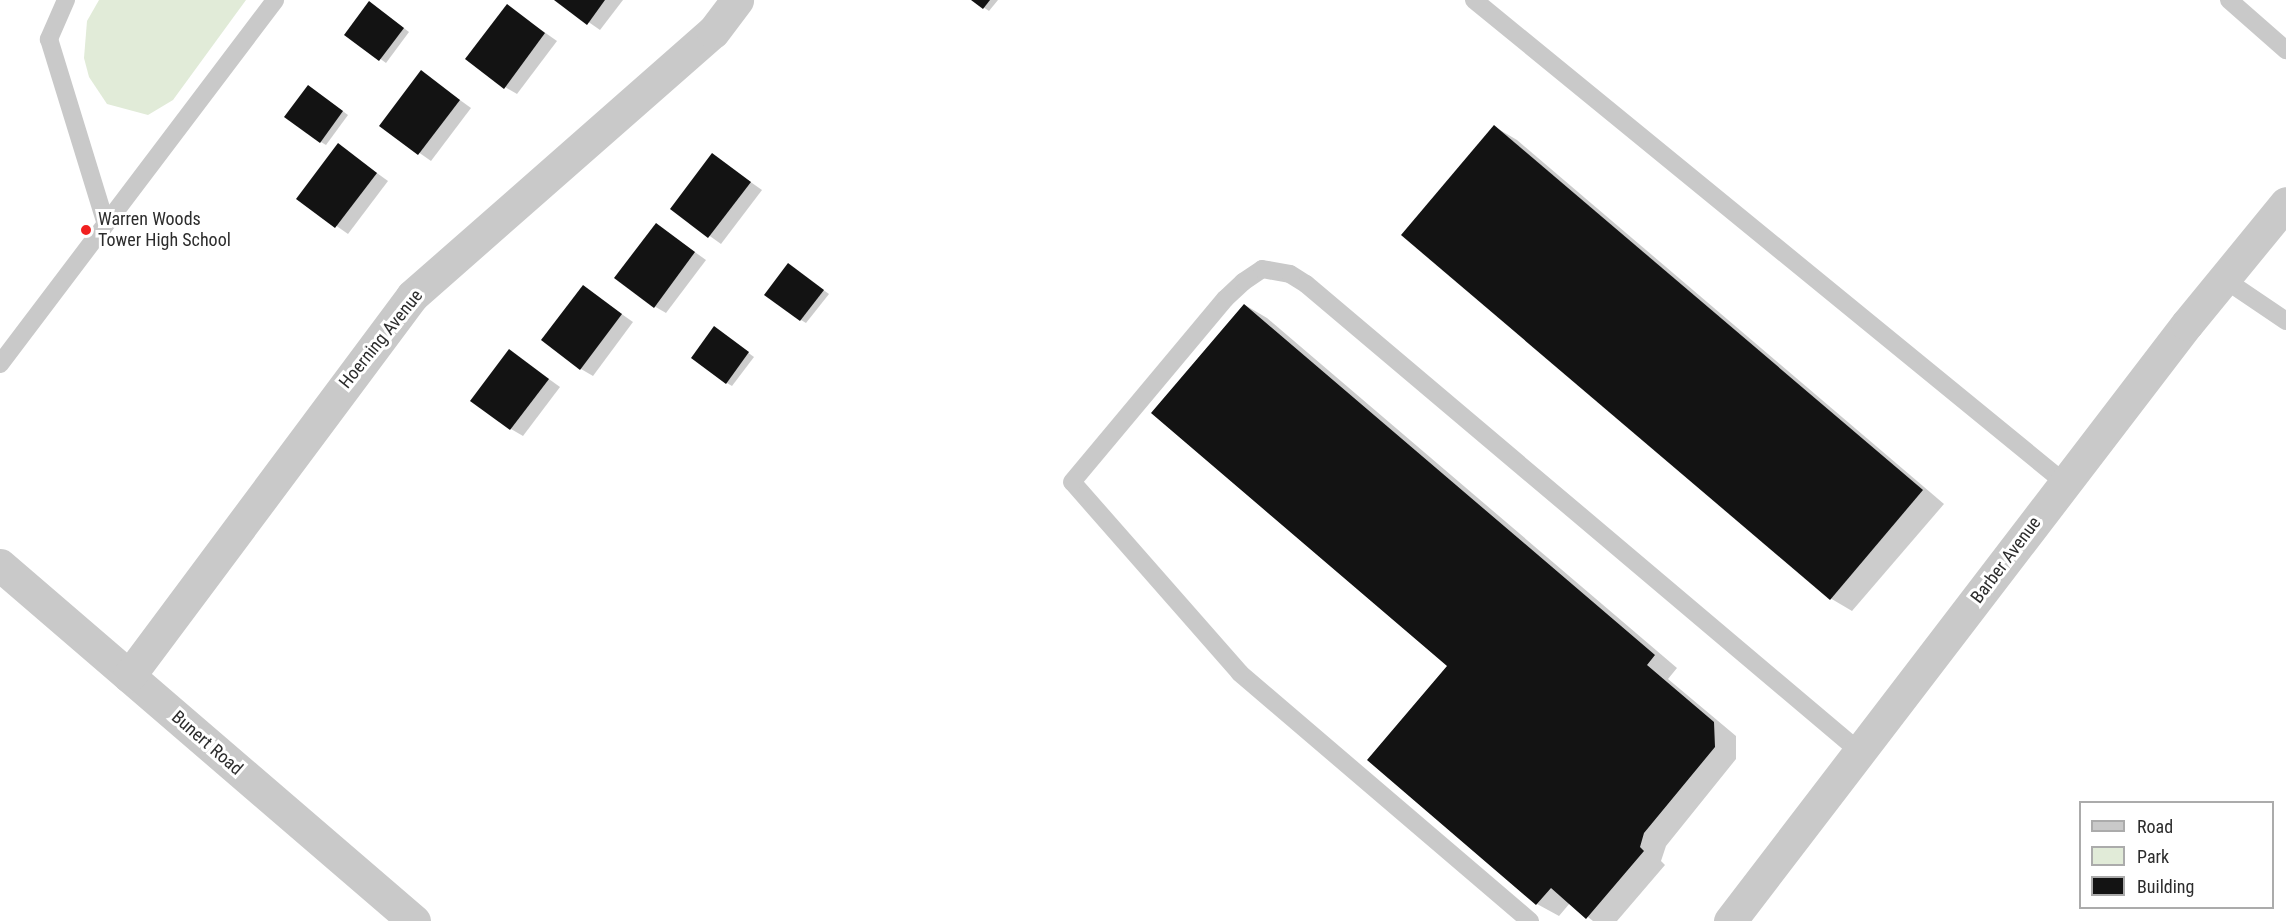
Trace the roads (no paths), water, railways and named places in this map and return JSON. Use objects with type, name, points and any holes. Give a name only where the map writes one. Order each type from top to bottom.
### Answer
[{"type":"street","name":"Hoerning Avenue","points":[[129,676],[412,296],[713,32],[736,0]]},
{"type":"street","name":"Barber Avenue","points":[[1736,919],[2065,483],[2286,203]]},
{"type":"street","name":"Bunert Road","points":[[0,565],[414,921]]},
{"type":"lane","points":[[66,0],[49,39],[105,221]]},
{"type":"lane","points":[[0,364],[105,221],[275,0]]},
{"type":"lane","points":[[1474,0],[2065,483]]},
{"type":"lane","points":[[2229,0],[2286,50]]},
{"type":"lane","points":[[1530,921],[1240,673],[1072,482],[1225,299],[1243,282],[1262,269],[1290,274],[1306,284],[1860,752]]},
{"type":"lane","points":[[2224,279],[2286,321]]},
{"type":"place","name":"Warren Woods Tower High School","points":[[86,230]]}]
